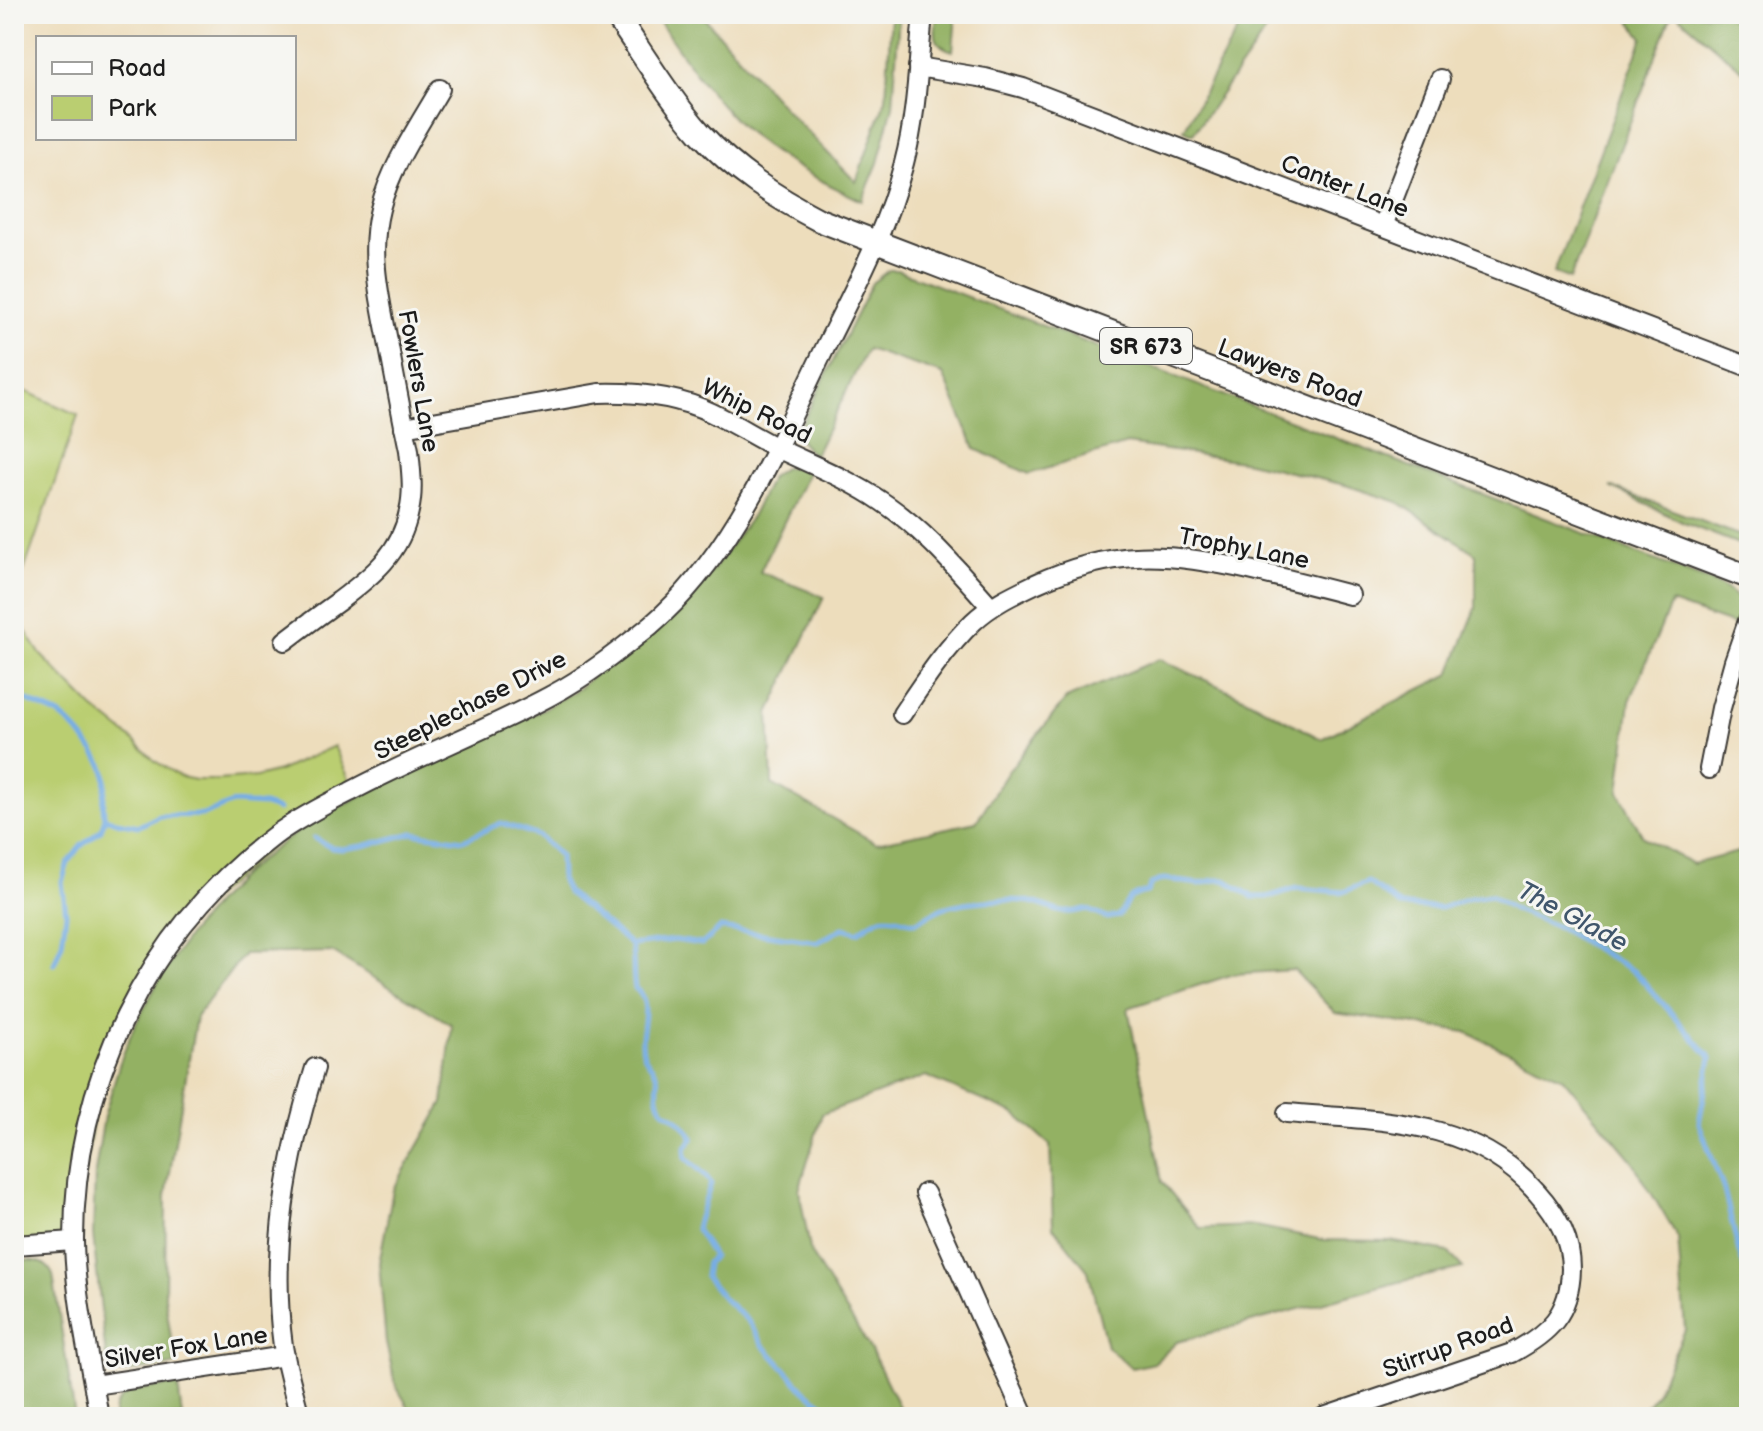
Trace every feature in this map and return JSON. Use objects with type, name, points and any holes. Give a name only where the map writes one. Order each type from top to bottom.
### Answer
[{"type":"main road","name":"Lawyers Road","points":[[615,14],[701,134],[757,184],[819,220],[1749,577]]},
{"type":"street","name":"Steeplechase Drive","points":[[99,1417],[79,1293],[74,1241],[76,1193],[87,1122],[99,1080],[134,997],[181,926],[242,861],[290,825],[356,789],[553,694],[590,671],[655,621],[714,555],[740,516],[777,448],[877,243],[893,202],[913,122],[923,14]]},
{"type":"street","name":"Canter Lane","points":[[918,67],[1023,88],[1749,367]]},
{"type":"street","points":[[1383,226],[1440,79]]},
{"type":"street","name":"Fowlers Lane","points":[[285,641],[381,568],[403,532],[409,512],[412,474],[377,282],[375,237],[388,185],[440,89]]},
{"type":"street","name":"Whip Road","points":[[404,427],[599,393],[628,392],[685,402],[849,481],[893,509],[941,551],[991,607]]},
{"type":"street","name":"Trophy Lane","points":[[902,714],[957,639],[991,607],[1058,574],[1105,560],[1168,556],[1201,560],[1350,595]]},
{"type":"street","points":[[1709,769],[1721,708],[1749,618]]},
{"type":"street","name":"Silver Fox Lane","points":[[300,1417],[285,1356],[279,1302],[279,1259],[282,1209],[290,1159],[315,1068]]},
{"type":"street","name":"Stirrup Road","points":[[1287,1113],[1408,1123],[1440,1130],[1489,1152],[1510,1166],[1547,1202],[1560,1223],[1571,1263],[1571,1283],[1560,1315],[1533,1342],[1512,1353],[1324,1417]]},
{"type":"street","points":[[925,1193],[1025,1417]]},
{"type":"street","points":[[14,1245],[74,1241]]},
{"type":"street","name":"Silver Fox Lane","points":[[94,1385],[285,1356]]},
{"type":"green space","points":[[654,14],[701,14],[787,111],[856,182],[886,98],[891,14],[899,14],[893,106],[878,163],[862,201],[794,165],[746,131],[701,81]]},
{"type":"green space","points":[[937,14],[956,14],[953,51],[941,45],[936,37]]},
{"type":"green space","points":[[1246,14],[1278,14],[1193,134],[1184,130]]},
{"type":"green space","points":[[1625,14],[1672,14],[1570,279],[1554,273],[1643,38]]},
{"type":"green space","points":[[1676,14],[1726,14],[1749,36],[1749,76]]},
{"type":"green space","points":[[889,270],[897,270],[1720,585],[1739,601],[1736,626],[1671,603],[1630,701],[1619,792],[1643,837],[1693,864],[1749,849],[1749,1417],[1637,1417],[1655,1395],[1685,1330],[1678,1238],[1631,1159],[1563,1078],[1466,1032],[1335,1013],[1294,970],[1234,974],[1128,1008],[1162,1182],[1200,1228],[1256,1226],[1324,1240],[1390,1241],[1448,1252],[1463,1268],[1399,1282],[1177,1342],[1154,1363],[1132,1368],[1107,1347],[1088,1271],[1053,1227],[1050,1145],[1015,1114],[926,1076],[822,1114],[799,1190],[811,1254],[871,1350],[904,1417],[414,1417],[396,1386],[386,1343],[379,1263],[393,1190],[443,1103],[452,1025],[332,952],[244,954],[196,1017],[166,1196],[165,1297],[175,1365],[119,1373],[110,1367],[106,1358],[93,1235],[95,1172],[104,1116],[133,1029],[159,980],[190,933],[247,871],[313,821],[536,713],[578,689],[713,570],[753,514],[771,477],[784,468],[794,467],[808,472],[760,572],[824,597],[769,713],[772,784],[876,843],[976,822],[1009,770],[1066,699],[1159,659],[1243,697],[1321,739],[1450,674],[1476,608],[1476,554],[1398,502],[1345,485],[1248,462],[1127,444],[1029,474],[975,449],[943,374],[867,349],[815,455],[800,440],[800,427],[872,283]]},
{"type":"green space","points":[[14,386],[78,415],[17,591],[25,630],[41,655],[93,708],[155,761],[181,777],[218,780],[256,777],[279,771],[334,746],[350,781],[181,926],[99,1080],[74,1241],[14,1245]]},
{"type":"green space","points":[[1611,487],[1749,539],[1749,548],[1684,523]]},
{"type":"green space","points":[[14,1260],[42,1263],[53,1275],[75,1417],[14,1417]]},
{"type":"green space","points":[[178,1385],[182,1417],[114,1417],[115,1407],[127,1394],[147,1388]]},
{"type":"waterway","name":"The Glade","points":[[14,693],[59,715],[91,748],[106,775],[105,818]]},
{"type":"waterway","name":"The Glade","points":[[105,818],[139,826],[159,816],[203,815],[233,803],[264,805],[279,810]]},
{"type":"waterway","points":[[54,964],[62,943],[66,914],[62,882],[68,863],[81,846],[101,830],[105,818]]},
{"type":"waterway","name":"The Glade","points":[[314,838],[332,848],[342,849],[413,833],[463,840],[501,823],[539,836],[560,856],[561,879],[567,892],[631,945],[675,940],[702,944],[720,928],[818,942],[843,928],[858,932],[885,917],[915,923],[943,908],[987,901],[1031,902],[1063,912],[1086,909],[1107,918],[1118,916],[1132,897],[1147,892],[1151,884],[1164,879],[1199,884],[1225,880],[1253,897],[1268,897],[1297,888],[1343,892],[1368,882],[1401,906],[1441,908],[1469,898],[1491,895],[1515,910],[1558,927],[1635,972],[1711,1058],[1699,1123],[1724,1190],[1749,1279]]},
{"type":"waterway","points":[[631,945],[635,988],[641,995],[645,1011],[642,1047],[657,1076],[660,1104],[693,1138],[685,1148],[686,1158],[711,1183],[696,1229],[713,1256],[707,1263],[705,1276],[748,1321],[763,1345],[806,1392],[838,1417]]}]
